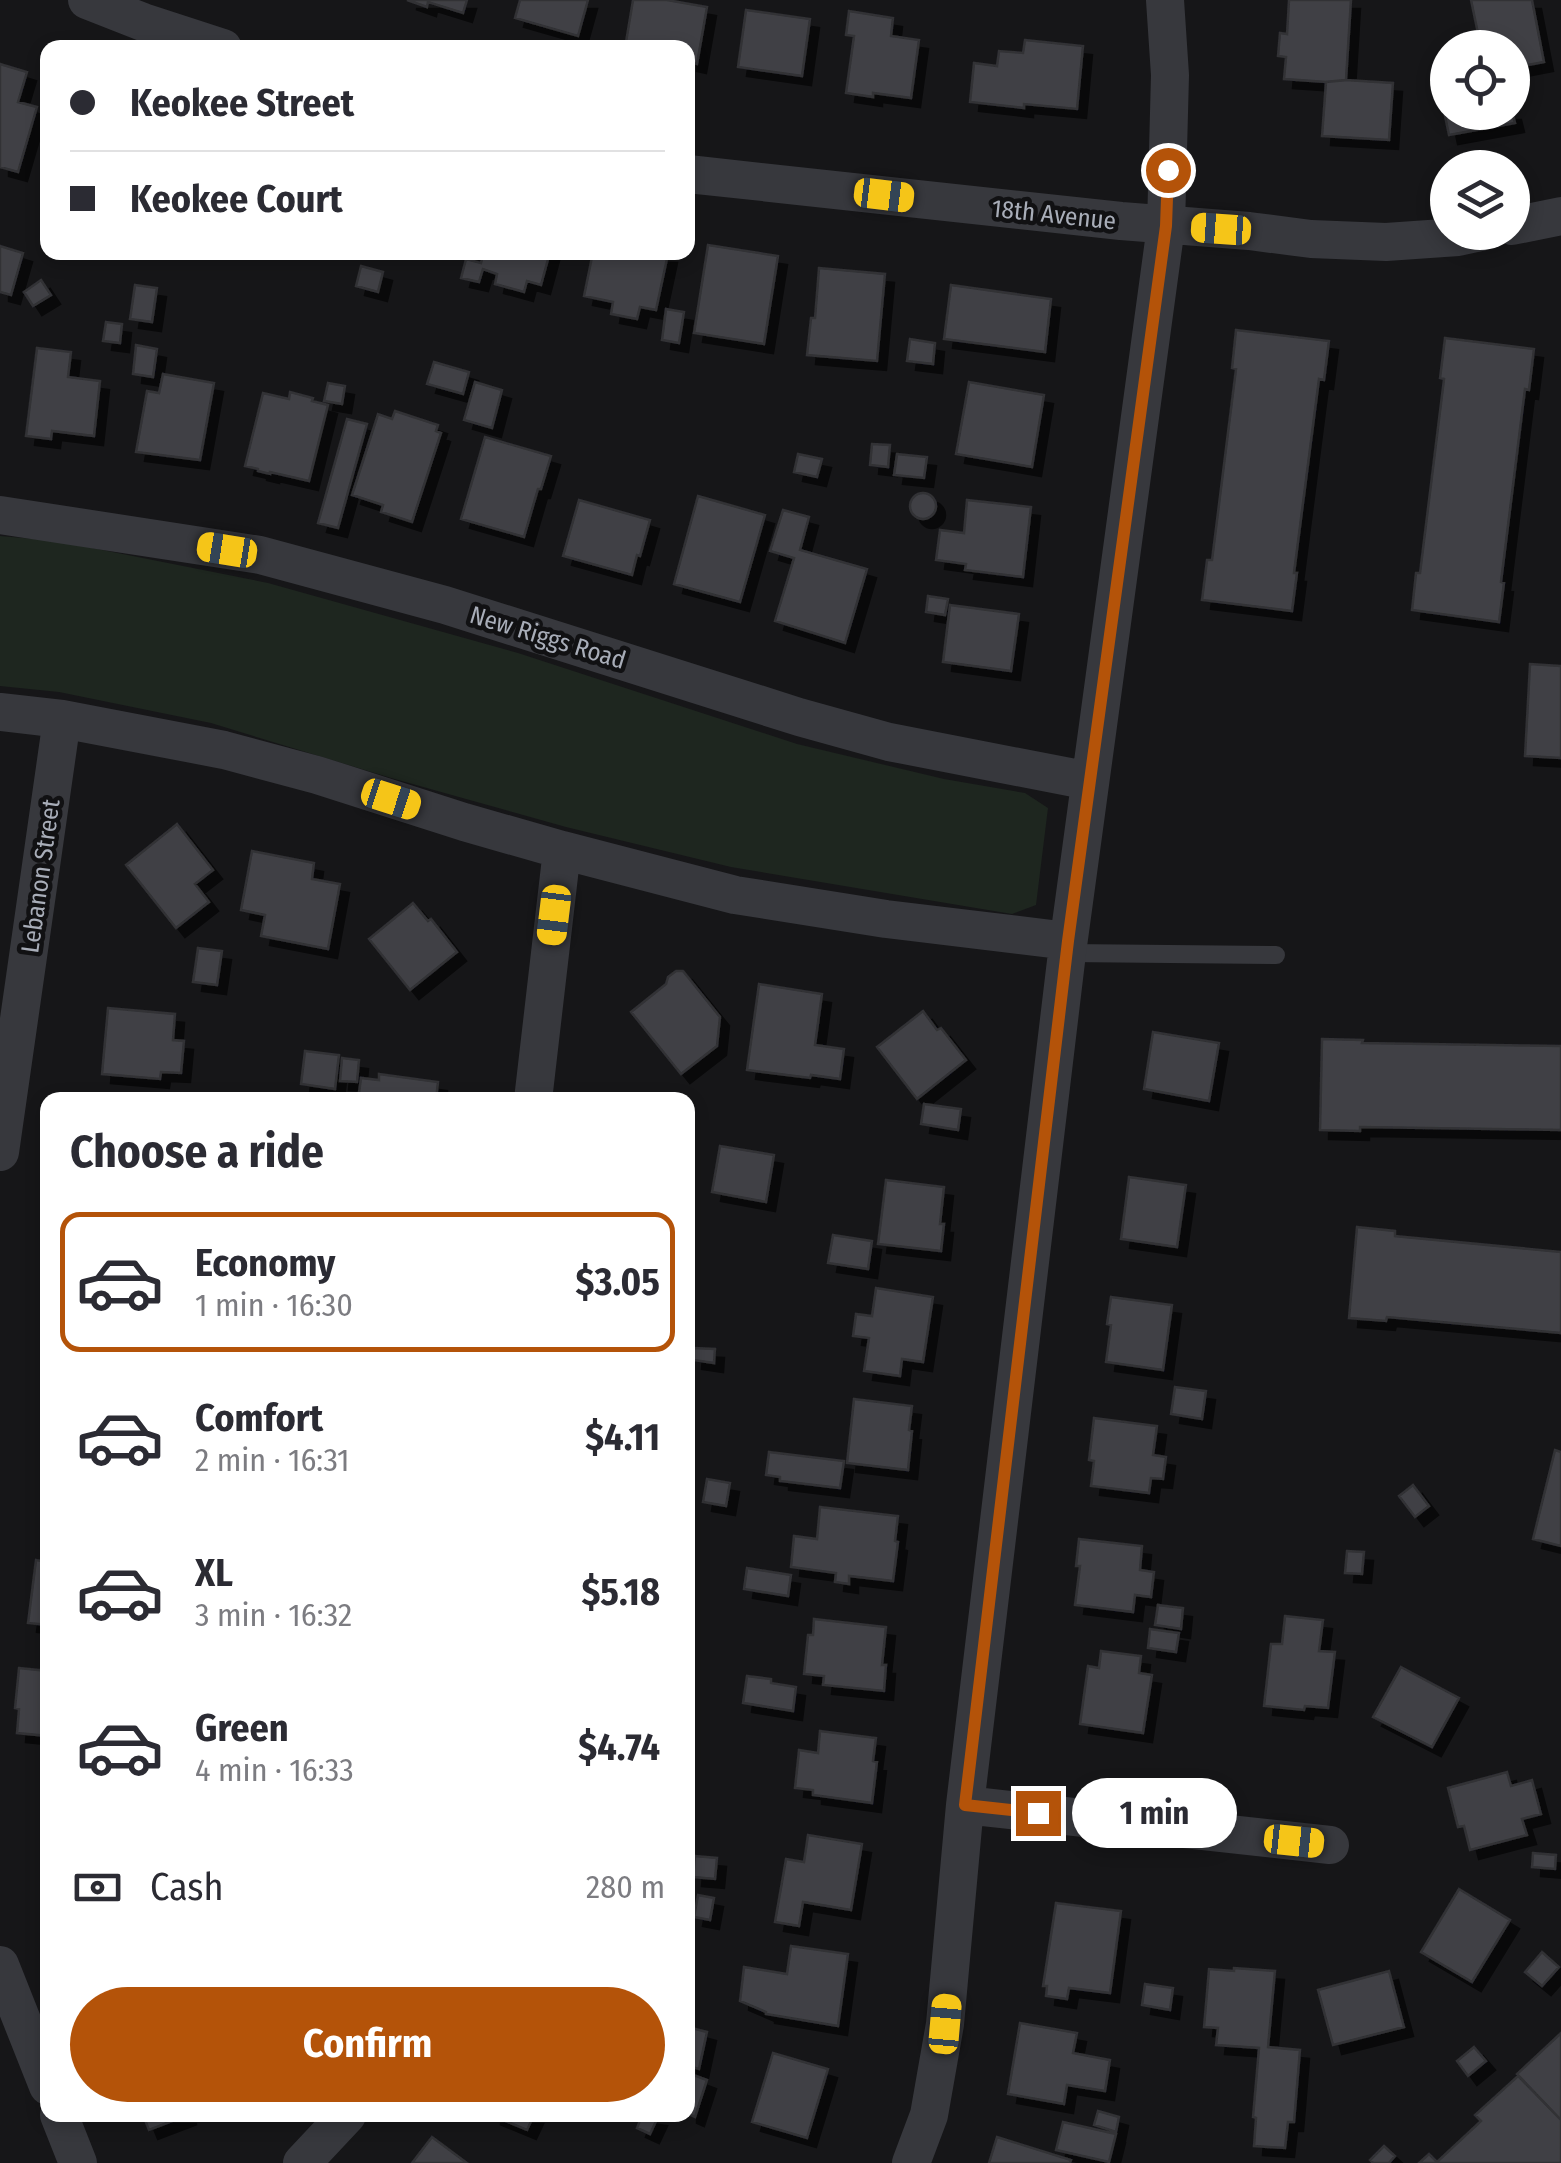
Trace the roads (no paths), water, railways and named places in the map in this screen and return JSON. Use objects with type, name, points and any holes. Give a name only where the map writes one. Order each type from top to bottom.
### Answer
[{"type":"street","points":[[87,0],[198,40]]},
{"type":"street","points":[[911,2163],[928,2114],[945,2024],[965,1805],[1068,947],[1166,226],[1170,75],[1165,0]]},
{"type":"street","name":"18th Avenue","points":[[695,175],[1311,239],[1386,242],[1430,239]]},
{"type":"street","points":[[1530,222],[1561,216]]},
{"type":"street","name":"New Riggs Road","points":[[0,515],[260,555],[446,605],[888,742],[1090,781]]},
{"type":"street","points":[[0,712],[62,719],[224,750],[562,850],[735,895],[1068,947]]},
{"type":"street","name":"Lebanon Street","points":[[0,1152],[62,719]]},
{"type":"street","points":[[534,1092],[562,850]]},
{"type":"street","points":[[965,1805],[1330,1845]]},
{"type":"street","points":[[0,1965],[40,2066]]},
{"type":"street","points":[[62,2122],[78,2163]]},
{"type":"street","points":[[302,2163],[340,2122]]},
{"type":"lane","points":[[1068,947],[1276,955]]}]
